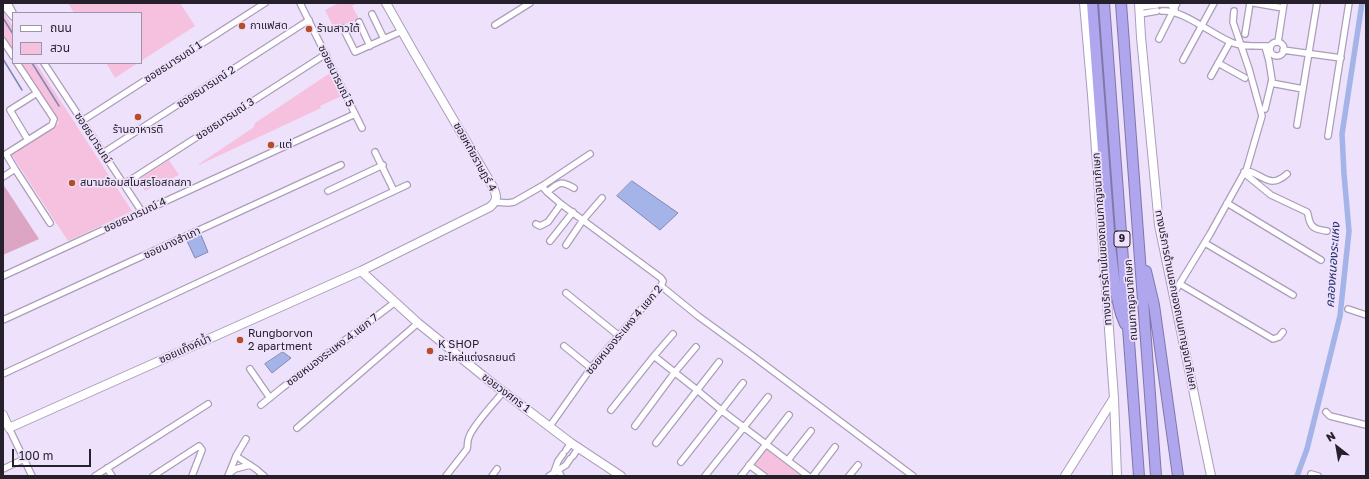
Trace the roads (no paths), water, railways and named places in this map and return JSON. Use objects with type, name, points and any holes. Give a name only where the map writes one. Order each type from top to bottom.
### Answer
[{"type":"highway","points":[[1092,3],[1110,245],[1116,294],[1121,314],[1129,334]]},
{"type":"highway","name":"ถนนกาญจนาภิเษก","points":[[1104,3],[1139,476]]},
{"type":"highway","name":"ถนนกาญจนาภิเษก","points":[[1121,3],[1156,476]]},
{"type":"highway","points":[[1100,108],[1108,55]]},
{"type":"highway","points":[[1139,241],[1154,305],[1178,476]]},
{"type":"street","name":"ซอยธนารมณ์ 1","points":[[82,121],[265,3]]},
{"type":"street","name":"ซอยธนารมณ์ 5","points":[[300,3],[362,128]]},
{"type":"street","name":"ซอยหทัยราษฎร์ 4","points":[[360,271],[490,207],[497,199],[494,187],[386,3]]},
{"type":"street","points":[[495,25],[530,3]]},
{"type":"street","name":"ทางบริการด้านในของถนนกาญจนาภิเษก","points":[[1084,3],[1114,398],[1117,476]]},
{"type":"street","points":[[1183,60],[1214,3]]},
{"type":"street","points":[[1245,34],[1250,3]]},
{"type":"street","points":[[1254,3],[1284,6],[1278,42]]},
{"type":"street","points":[[1297,125],[1317,3]]},
{"type":"street","points":[[1328,136],[1349,3]]},
{"type":"street","points":[[3,5],[12,16]]},
{"type":"street","points":[[1140,8],[1159,5],[1172,8],[1202,27],[1230,42],[1241,45],[1268,46],[1272,43],[1278,42],[1283,46],[1283,50]]},
{"type":"street","points":[[1140,8],[1159,11],[1172,8]]},
{"type":"street","name":"ทางบริการด้านนอกของถนนกาญจนาภิเษก","points":[[1140,8],[1157,212],[1163,248],[1174,293],[1211,476]]},
{"type":"street","points":[[1159,39],[1172,8]]},
{"type":"street","points":[[1174,293],[1245,172],[1262,116],[1233,22],[1234,11]]},
{"type":"street","points":[[372,14],[384,40]]},
{"type":"street","name":"ซอยธนารมณ์ 2","points":[[103,153],[309,20]]},
{"type":"street","points":[[359,22],[370,46]]},
{"type":"street","points":[[343,28],[355,52],[402,31]]},
{"type":"street","points":[[3,41],[12,54]]},
{"type":"street","points":[[1211,76],[1230,42]]},
{"type":"street","points":[[1268,46],[1275,55],[1282,53],[1283,50]]},
{"type":"street","points":[[1266,109],[1272,83],[1268,46]]},
{"type":"street","points":[[1283,50],[1341,58]]},
{"type":"street","name":"ซอยธนารมณ์ 3","points":[[124,184],[326,54]]},
{"type":"street","points":[[1218,63],[1245,78]]},
{"type":"street","points":[[18,64],[54,119],[54,123],[6,154],[50,223]]},
{"type":"street","name":"ซอยธนารมณ์","points":[[45,64],[142,212]]},
{"type":"street","points":[[1272,83],[1303,89]]},
{"type":"street","points":[[28,140],[10,110],[37,93]]},
{"type":"street","name":"ซอยธนารมณ์ 4","points":[[3,276],[355,114]]},
{"type":"street","points":[[375,152],[394,191]]},
{"type":"street","points":[[495,202],[508,204],[514,202],[542,186],[590,154]]},
{"type":"street","name":"ซอยนางสำเภา","points":[[3,320],[341,165]]},
{"type":"street","points":[[328,190],[383,166]]},
{"type":"street","points":[[3,177],[15,169]]},
{"type":"street","points":[[1245,172],[1251,172],[1270,181],[1281,179],[1287,174]]},
{"type":"street","points":[[1245,172],[1271,194],[1307,212],[1309,214],[1310,222],[1314,228],[1327,231]]},
{"type":"street","points":[[547,192],[562,183],[574,188]]},
{"type":"street","points":[[3,374],[407,185]]},
{"type":"street","name":"ซอยหนองระแหง 4 แยก 2","points":[[542,186],[561,204],[661,278],[663,282],[591,368],[550,426]]},
{"type":"street","points":[[566,245],[583,220],[602,198]]},
{"type":"street","points":[[1227,203],[1321,260]]},
{"type":"street","points":[[536,224],[540,226],[548,222],[561,204]]},
{"type":"street","points":[[550,241],[572,212]]},
{"type":"street","points":[[1204,243],[1293,295]]},
{"type":"street","name":"ซอยวงศกร 1","points":[[360,271],[394,303],[504,392],[571,443],[621,476]]},
{"type":"street","name":"ซอยแท็งค์น้ำ","points":[[9,428],[360,271]]},
{"type":"street","points":[[1180,284],[1273,339],[1279,337],[1283,332]]},
{"type":"street","points":[[661,286],[693,312],[913,476]]},
{"type":"street","points":[[566,293],[618,335]]},
{"type":"street","name":"ซอยหนองระแหง 4 แยก 7","points":[[261,406],[394,303]]},
{"type":"street","points":[[1348,310],[1366,315]]},
{"type":"street","points":[[297,428],[418,323]]},
{"type":"street","points":[[611,410],[673,334]]},
{"type":"street","points":[[564,346],[591,368]]},
{"type":"street","points":[[635,426],[675,372],[696,347]]},
{"type":"street","points":[[654,356],[721,410],[808,476]]},
{"type":"street","points":[[656,443],[719,362]]},
{"type":"street","points":[[250,370],[270,398]]},
{"type":"street","points":[[681,462],[743,383]]},
{"type":"street","points":[[446,476],[467,449],[468,440],[472,430],[504,392]]},
{"type":"street","points":[[705,476],[768,397]]},
{"type":"street","points":[[1065,476],[1114,398]]},
{"type":"street","points":[[95,476],[208,404]]},
{"type":"street","points":[[1326,412],[1330,416],[1366,425]]},
{"type":"street","points":[[3,415],[32,476]]},
{"type":"street","points":[[741,476],[789,415]]},
{"type":"street","points":[[788,460],[811,431]]},
{"type":"street","points":[[228,475],[236,456],[246,439]]},
{"type":"street","points":[[556,471],[558,461],[571,443]]},
{"type":"street","points":[[153,476],[199,446],[202,450],[192,476]]},
{"type":"street","points":[[549,476],[566,465],[579,447]]},
{"type":"street","points":[[813,476],[835,447]]},
{"type":"street","points":[[236,456],[261,472],[264,476]]},
{"type":"street","points":[[3,469],[24,459]]},
{"type":"street","points":[[228,475],[235,469],[250,465]]},
{"type":"street","points":[[749,465],[764,476]]},
{"type":"street","points":[[849,476],[858,465]]},
{"type":"street","points":[[107,468],[112,476]]},
{"type":"street","points":[[492,476],[497,470]]},
{"type":"street","points":[[556,471],[561,476]]},
{"type":"street","points":[[1311,474],[1318,476]]},
{"type":"water","points":[[632,181],[678,213],[660,230],[617,196]]},
{"type":"water","points":[[201,235],[208,252],[195,258],[187,241]]},
{"type":"water","points":[[283,352],[291,358],[272,373],[265,364]]},
{"type":"waterway","name":"คลองหนองระแหง","points":[[1297,476],[1307,449],[1340,316],[1349,231],[1342,134],[1362,3]]},
{"type":"waterway","points":[[3,18],[12,32]]},
{"type":"waterway","points":[[3,59],[22,90]]},
{"type":"waterway","points":[[33,64],[59,106]]},
{"type":"place","name":"กาแฟสด","points":[[242,26]]},
{"type":"place","name":"ร้านสาวใต้","points":[[309,29]]},
{"type":"place","name":"ร้านอาหารติ","points":[[138,117]]},
{"type":"place","name":"แต่","points":[[271,145]]},
{"type":"place","name":"สนามซ้อมสโมสรโอสถสภา","points":[[72,183]]},
{"type":"place","name":"Rungborvon 2 apartment","points":[[240,340]]},
{"type":"place","name":"K SHOP อะไหล่แต่งรถยนต์","points":[[430,351]]}]
